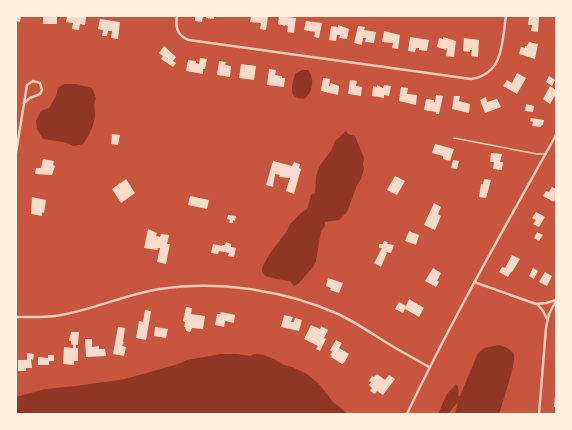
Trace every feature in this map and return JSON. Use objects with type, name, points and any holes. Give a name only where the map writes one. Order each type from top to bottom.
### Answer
[{"type":"street","points":[[177,16],[176,26],[178,33],[189,40],[471,79],[484,76],[495,65],[501,51],[506,16]]},
{"type":"street","points":[[16,153],[26,88],[28,83],[33,81],[40,83],[42,90],[40,94],[30,98],[24,103]]},
{"type":"street","points":[[407,414],[429,367],[474,282],[556,135]]},
{"type":"street","points":[[474,282],[536,304],[556,301]]},
{"type":"street","points":[[16,317],[60,316],[143,292],[160,289],[197,286],[240,288],[291,298],[328,310],[360,326],[429,367]]},
{"type":"street","points":[[539,414],[548,320],[556,301]]},
{"type":"street","points":[[536,304],[543,311],[548,320]]},
{"type":"lane","points":[[454,138],[537,154],[546,154]]},
{"type":"shaded area","points":[[302,70],[308,70],[312,77],[311,89],[304,99],[295,96],[292,91],[295,74]]},
{"type":"shaded area","points":[[64,84],[76,84],[92,88],[96,98],[94,104],[95,114],[93,126],[83,144],[74,146],[64,142],[43,139],[37,129],[36,121],[41,111],[49,108],[56,96],[58,88]]},
{"type":"shaded area","points":[[346,131],[348,134],[355,136],[364,158],[364,169],[361,179],[357,185],[347,212],[339,220],[325,222],[325,226],[321,231],[316,261],[313,267],[299,283],[294,286],[290,281],[265,276],[262,268],[269,255],[291,223],[307,209],[311,195],[315,193],[316,176],[320,165],[331,151],[335,141]]},
{"type":"shaded area","points":[[499,345],[512,351],[514,359],[511,375],[499,414],[455,414],[458,402],[449,414],[438,414],[447,394],[456,384],[460,396],[478,353],[484,348]]},
{"type":"shaded area","points":[[221,354],[250,356],[254,354],[264,355],[307,374],[319,384],[333,402],[348,414],[16,414],[16,397],[45,389],[125,379],[175,365],[187,360]]},
{"type":"building","points":[[16,16],[21,16],[20,22],[16,21]]},
{"type":"building","points":[[43,16],[57,16],[57,24],[43,24]]},
{"type":"building","points":[[67,16],[86,17],[85,25],[80,24],[79,30],[72,29],[73,23],[66,22]]},
{"type":"building","points":[[195,16],[203,16],[202,22],[195,21]]},
{"type":"building","points":[[207,16],[214,16],[214,19],[206,18]]},
{"type":"building","points":[[251,16],[268,16],[266,30],[260,29],[261,23],[250,22]]},
{"type":"building","points":[[279,16],[296,18],[294,33],[287,32],[288,26],[278,24]]},
{"type":"building","points":[[529,16],[539,16],[538,32],[531,31],[532,25],[528,25]]},
{"type":"building","points":[[100,19],[120,22],[118,39],[111,38],[112,31],[108,31],[107,36],[102,36],[103,30],[98,29]]},
{"type":"building","points":[[306,21],[322,23],[319,38],[314,37],[315,32],[304,30]]},
{"type":"building","points":[[338,25],[349,29],[347,39],[339,38],[340,35],[337,35],[336,41],[329,40],[331,26],[338,27]]},
{"type":"building","points":[[358,26],[365,27],[364,30],[376,32],[374,43],[365,42],[366,38],[363,38],[362,45],[354,43]]},
{"type":"building","points":[[384,31],[400,35],[398,49],[392,48],[393,43],[382,42]]},
{"type":"building","points":[[410,37],[429,40],[427,51],[416,48],[415,52],[408,51]]},
{"type":"building","points":[[443,37],[456,41],[454,57],[446,56],[447,49],[446,48],[446,50],[437,47],[439,38],[443,39]]},
{"type":"building","points":[[464,38],[479,40],[478,57],[471,56],[472,50],[470,50],[470,52],[463,51]]},
{"type":"building","points":[[529,42],[538,44],[535,59],[519,54],[521,47],[525,48]]},
{"type":"building","points":[[164,46],[176,57],[173,61],[176,63],[173,67],[161,59],[163,56],[159,53]]},
{"type":"building","points":[[200,58],[207,59],[205,69],[203,69],[203,74],[186,71],[188,60],[196,61],[196,63],[199,64]]},
{"type":"building","points":[[219,61],[226,62],[225,65],[231,66],[230,77],[217,75]]},
{"type":"building","points":[[241,64],[256,66],[254,80],[239,78]]},
{"type":"building","points":[[269,69],[276,70],[275,75],[285,78],[284,87],[267,85]]},
{"type":"building","points":[[517,73],[526,78],[517,94],[503,86],[507,80],[512,83]]},
{"type":"building","points":[[549,76],[555,80],[552,86],[546,82]]},
{"type":"building","points":[[323,78],[330,79],[329,86],[331,83],[339,86],[338,95],[321,91]]},
{"type":"building","points":[[350,80],[357,81],[356,86],[362,87],[361,96],[348,94]]},
{"type":"building","points":[[377,85],[383,88],[384,85],[391,86],[389,96],[384,95],[384,98],[372,96],[373,86],[377,87]]},
{"type":"building","points":[[550,86],[556,90],[556,94],[550,104],[543,99]]},
{"type":"building","points":[[401,87],[408,88],[407,94],[417,95],[416,105],[399,101]]},
{"type":"building","points":[[436,95],[443,96],[439,114],[424,110],[426,99],[434,100],[435,102]]},
{"type":"building","points":[[454,96],[460,96],[459,101],[470,104],[469,113],[452,109]]},
{"type":"building","points":[[486,97],[487,102],[497,99],[501,107],[485,113],[480,100]]},
{"type":"building","points":[[526,104],[534,106],[533,112],[525,111]]},
{"type":"building","points":[[531,118],[544,120],[543,125],[541,127],[532,126],[533,122],[530,121]]},
{"type":"building","points":[[112,134],[120,135],[118,145],[111,144]]},
{"type":"building","points":[[435,144],[454,149],[450,161],[443,159],[443,156],[432,153]]},
{"type":"building","points":[[491,153],[502,154],[500,162],[503,162],[502,170],[493,169],[494,162],[490,162]]},
{"type":"building","points":[[43,159],[54,161],[53,165],[55,166],[52,175],[35,174],[36,168],[41,168]]},
{"type":"building","points":[[453,160],[459,161],[457,169],[451,168]]},
{"type":"building","points":[[273,161],[292,166],[294,162],[300,164],[299,168],[301,169],[294,194],[286,191],[290,178],[279,177],[280,175],[275,174],[273,187],[266,185]]},
{"type":"building","points":[[395,176],[405,181],[397,195],[387,190]]},
{"type":"building","points":[[126,179],[135,193],[121,203],[112,189]]},
{"type":"building","points":[[484,179],[491,180],[486,198],[479,197],[481,184],[483,184]]},
{"type":"building","points":[[552,187],[556,189],[556,197],[554,202],[543,196],[546,191],[549,192]]},
{"type":"building","points":[[190,196],[209,200],[207,209],[188,205]]},
{"type":"building","points":[[32,197],[46,200],[44,213],[42,212],[42,216],[31,214]]},
{"type":"building","points":[[434,203],[441,207],[438,214],[441,216],[435,230],[424,225]]},
{"type":"building","points":[[536,212],[545,217],[539,227],[533,224],[536,220],[532,218]]},
{"type":"building","points":[[228,215],[236,216],[233,223],[229,223],[230,220],[227,219]]},
{"type":"building","points":[[148,229],[157,233],[156,236],[160,237],[161,234],[169,235],[167,244],[170,244],[166,264],[157,262],[160,248],[157,250],[144,248]]},
{"type":"building","points":[[409,231],[419,235],[416,245],[405,241]]},
{"type":"building","points":[[537,232],[543,235],[539,241],[534,238]]},
{"type":"building","points":[[384,241],[388,242],[387,244],[394,245],[391,253],[386,252],[387,253],[381,267],[374,263],[382,248],[379,248],[379,244],[383,244]]},
{"type":"building","points":[[226,242],[231,244],[231,247],[236,248],[234,257],[228,256],[229,253],[219,251],[218,254],[211,253],[213,244],[222,246],[225,245]]},
{"type":"building","points":[[512,255],[520,259],[508,277],[499,272],[502,267],[505,268]]},
{"type":"building","points":[[433,268],[441,273],[436,287],[425,281]]},
{"type":"building","points":[[533,268],[538,271],[534,279],[529,276]]},
{"type":"building","points":[[545,272],[552,276],[547,286],[539,282]]},
{"type":"building","points":[[328,278],[343,283],[339,293],[330,290],[331,288],[326,286]]},
{"type":"building","points":[[409,299],[424,308],[419,317],[405,309],[403,313],[395,309],[399,302],[406,306]]},
{"type":"building","points":[[186,307],[192,308],[191,314],[205,316],[203,329],[192,328],[190,332],[186,331],[184,327],[185,322],[183,321]]},
{"type":"building","points":[[145,310],[151,311],[146,340],[136,338],[139,321],[143,322]]},
{"type":"building","points":[[221,312],[235,315],[234,323],[225,321],[224,327],[215,325],[217,314],[220,314]]},
{"type":"building","points":[[284,315],[293,317],[291,322],[294,322],[295,318],[302,320],[299,331],[281,327]]},
{"type":"building","points":[[311,325],[320,329],[321,326],[328,330],[324,338],[326,339],[320,351],[316,349],[318,346],[304,339]]},
{"type":"building","points":[[118,327],[125,328],[124,342],[122,346],[126,347],[124,356],[113,354]]},
{"type":"building","points":[[155,327],[168,329],[166,338],[154,336]]},
{"type":"building","points":[[71,332],[79,332],[78,345],[76,345],[76,348],[78,348],[78,361],[74,361],[74,365],[63,364],[64,347],[73,348],[71,341],[69,341]]},
{"type":"building","points":[[85,339],[92,339],[92,347],[99,346],[99,349],[105,349],[106,356],[86,357]]},
{"type":"building","points":[[336,340],[342,343],[339,348],[349,354],[342,364],[330,355],[332,352],[330,350]]},
{"type":"building","points":[[27,353],[34,354],[33,360],[31,359],[32,368],[26,368],[26,371],[18,371],[18,360],[27,360]]},
{"type":"building","points":[[48,355],[54,355],[54,361],[49,361],[49,365],[38,365],[38,357],[48,358]]},
{"type":"building","points":[[377,374],[385,380],[389,375],[395,379],[383,395],[377,391],[375,394],[370,391],[372,388],[369,385],[371,382],[369,381],[372,376],[374,377]]},
{"type":"building","points":[[555,395],[556,407],[554,407]]}]
